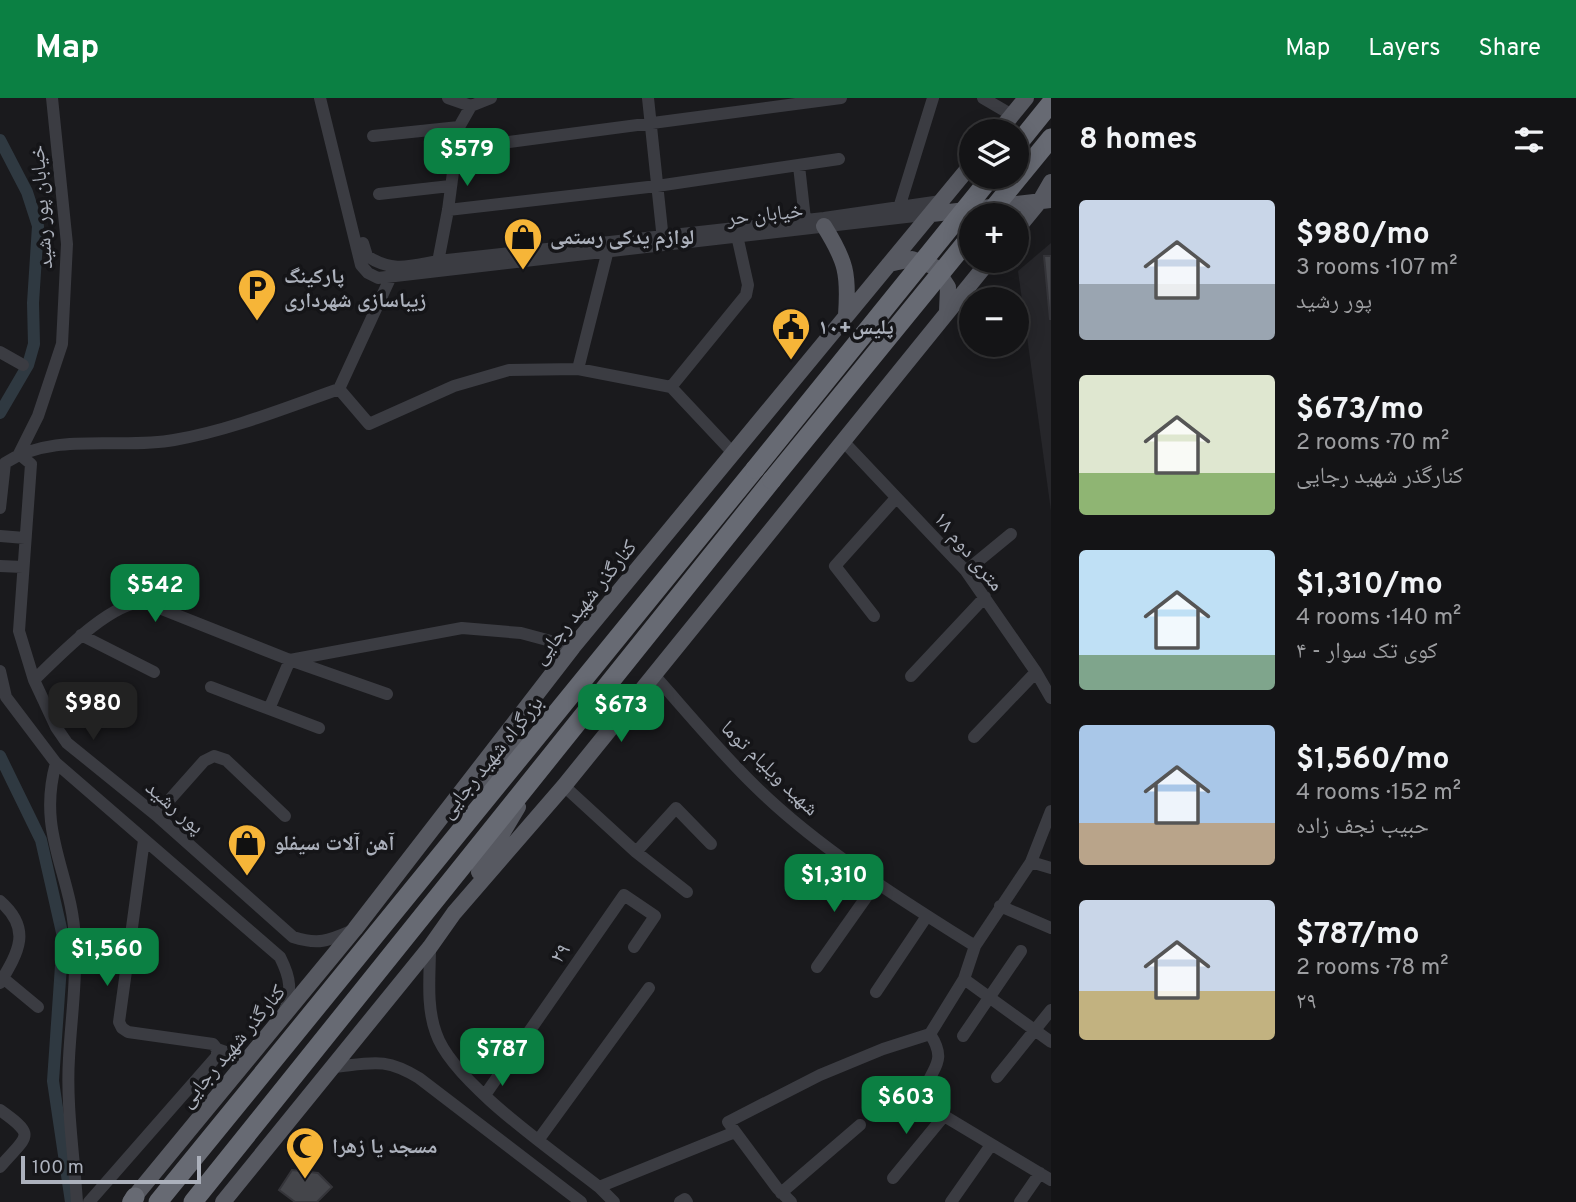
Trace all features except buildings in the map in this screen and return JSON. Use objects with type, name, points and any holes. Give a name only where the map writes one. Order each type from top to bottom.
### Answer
[{"type":"highway","points":[[1029,130],[1051,103]]},
{"type":"highway","points":[[998,203],[1051,138]]},
{"type":"highway","name":"بزرگراه شهید رجایی","points":[[158,1202],[981,189]]},
{"type":"highway","points":[[193,1202],[959,251]]},
{"type":"main road","points":[[1009,119],[1026,98]]},
{"type":"main road","name":"کنارگذر شهید رجایی","points":[[132,1200],[355,929],[573,647],[959,179]]},
{"type":"main road","points":[[936,207],[1048,192]]},
{"type":"main road","points":[[1029,215],[1048,192]]},
{"type":"main road","points":[[824,226],[841,253],[848,284],[846,315]]},
{"type":"main road","points":[[889,264],[912,258],[935,267],[948,287],[947,311]]},
{"type":"main road","points":[[454,913],[564,786],[979,273]]},
{"type":"main road","points":[[434,829],[570,696]]},
{"type":"main road","points":[[223,1202],[430,947],[454,913],[541,771]]},
{"type":"street","name":"خیابان پور رشید","points":[[19,454],[37,416],[62,344],[67,244],[52,98]]},
{"type":"street","name":"خیابان پور رشید","points":[[52,117],[60,98]]},
{"type":"street","points":[[320,98],[361,265],[368,273],[378,278],[392,273]]},
{"type":"street","points":[[328,98],[367,256],[392,273]]},
{"type":"street","points":[[448,98],[471,106]]},
{"type":"street","points":[[437,266],[448,210],[459,127],[471,106],[491,98]]},
{"type":"street","points":[[648,98],[663,239]]},
{"type":"street","points":[[456,149],[651,124],[808,100],[841,98]]},
{"type":"street","points":[[898,212],[933,98]]},
{"type":"street","points":[[983,98],[1012,115]]},
{"type":"street","points":[[373,136],[459,127]]},
{"type":"street","points":[[448,210],[657,186],[839,159]]},
{"type":"street","points":[[799,166],[806,224]]},
{"type":"street","points":[[379,194],[450,186]]},
{"type":"street","name":"خیابان حر","points":[[392,273],[936,207]]},
{"type":"street","name":"خیابان حر","points":[[806,224],[824,226],[898,212]]},
{"type":"street","points":[[671,387],[746,295],[748,285],[736,232]]},
{"type":"street","points":[[578,369],[608,246]]},
{"type":"street","points":[[0,508],[5,463],[19,454],[60,445],[172,440],[237,425],[339,390],[392,273]]},
{"type":"street","points":[[0,352],[23,365]]},
{"type":"street","points":[[339,390],[369,424],[454,386],[509,370],[578,369],[671,387],[733,453]]},
{"type":"street","name":"۱۸ متری دوم","points":[[843,441],[966,571],[1051,698]]},
{"type":"street","name":"پور رشید","points":[[19,454],[31,464],[19,631],[33,680],[50,717],[67,743],[156,815],[293,937],[310,942],[328,941],[355,929]]},
{"type":"street","points":[[874,616],[835,566],[896,498]]},
{"type":"street","points":[[966,571],[1011,534]]},
{"type":"street","points":[[0,536],[25,538]]},
{"type":"street","points":[[0,566],[23,567]]},
{"type":"street","points":[[911,676],[985,597]]},
{"type":"street","points":[[33,680],[81,635],[131,602],[144,602],[290,660],[387,694]]},
{"type":"street","points":[[290,660],[461,628],[521,633],[573,647]]},
{"type":"street","points":[[81,635],[154,672]]},
{"type":"street","points":[[269,709],[290,660]]},
{"type":"street","points":[[0,671],[3,695],[56,763],[280,957],[288,973],[290,990],[282,1018]]},
{"type":"street","points":[[974,737],[1036,672]]},
{"type":"street","name":"شهید ویلیام توما","points":[[654,675],[755,786],[816,838],[927,916],[975,946]]},
{"type":"street","points":[[211,687],[319,728]]},
{"type":"street","points":[[156,815],[204,761],[214,756],[226,760],[285,816]]},
{"type":"street","points":[[56,763],[49,799],[51,833],[73,918],[75,940],[75,986],[69,1070],[77,1202]]},
{"type":"street","points":[[564,786],[636,852],[687,892]]},
{"type":"street","points":[[636,852],[676,808],[711,844]]},
{"type":"street","points":[[599,1187],[732,1127],[820,1075],[883,1049],[930,1034],[964,979],[975,946],[1031,862],[1051,811]]},
{"type":"street","points":[[145,840],[119,1022],[128,1032],[213,1044],[217,1049],[248,1060]]},
{"type":"street","points":[[1031,862],[1051,868]]},
{"type":"street","points":[[817,967],[877,882]]},
{"type":"street","name":"۲۹","points":[[485,1095],[624,895],[655,916],[634,947]]},
{"type":"street","points":[[0,901],[18,922],[21,933],[20,943],[1,980],[38,1007]]},
{"type":"street","points":[[1000,906],[1051,928]]},
{"type":"street","points":[[876,992],[927,916]]},
{"type":"street","points":[[430,947],[430,1003],[436,1034],[452,1063],[485,1095],[614,1202]]},
{"type":"street","points":[[963,1036],[1021,951]]},
{"type":"street","points":[[964,979],[1051,1042]]},
{"type":"street","points":[[539,1139],[649,988]]},
{"type":"street","points":[[997,1077],[1051,1010]]},
{"type":"street","points":[[930,1034],[939,1048],[939,1058],[923,1091],[926,1105],[1045,1176],[1020,1202]]},
{"type":"street","points":[[89,1202],[217,1056],[217,1049]]},
{"type":"street","points":[[334,1067],[380,1062],[398,1066],[419,1078],[581,1202]]},
{"type":"street","points":[[0,1110],[22,1125],[26,1131],[24,1138],[0,1167]]},
{"type":"street","points":[[893,1178],[944,1116]]},
{"type":"street","points":[[732,1127],[786,1197],[860,1125]]},
{"type":"street","points":[[951,1202],[991,1145]]},
{"type":"street","points":[[681,1202],[685,1199],[687,1202]]},
{"type":"shaded area","points":[[1051,243],[1051,511],[1029,351],[1029,287],[1020,287],[1018,273],[1029,273],[1029,262]]},
{"type":"waterway","points":[[0,140],[27,192],[38,226],[33,303],[34,344],[28,365],[0,413]]},
{"type":"waterway","points":[[0,756],[41,840],[63,937],[53,1081],[71,1202]]},
{"type":"place","name":"لوازم یدکی رستمی","points":[[523,271]]},
{"type":"place","name":"پارکینگ زیباسازی شهرداری","points":[[257,322]]},
{"type":"place","name":"پلیس+١٠","points":[[791,361]]},
{"type":"place","name":"آهن آلات سیفلو","points":[[247,877]]},
{"type":"place","name":"مسجد یا زهرا","points":[[305,1180]]}]
